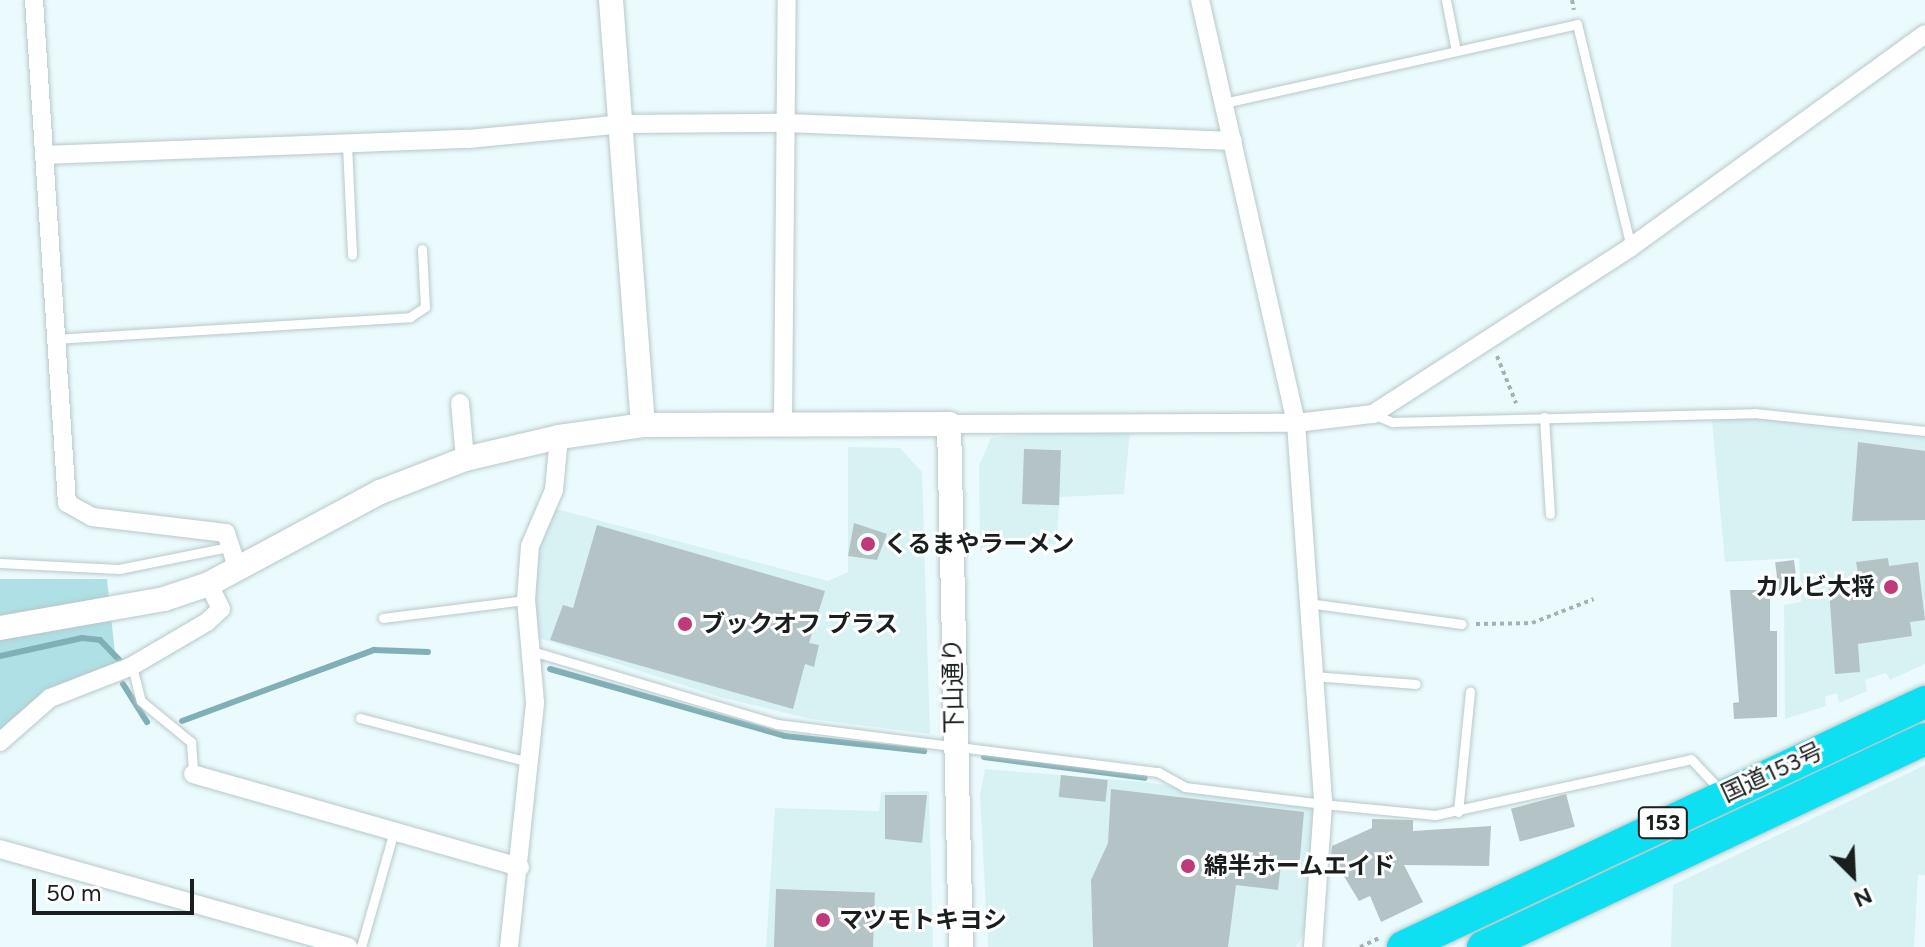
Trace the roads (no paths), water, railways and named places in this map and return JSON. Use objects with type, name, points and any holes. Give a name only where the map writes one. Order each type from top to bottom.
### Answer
[{"type":"highway","name":"国道153号","points":[[1403,947],[1925,702]]},
{"type":"highway","name":"国道153号","points":[[1483,947],[1925,739]]},
{"type":"street","points":[[34,0],[67,503],[92,517],[226,533],[233,558]]},
{"type":"street","points":[[611,0],[623,124],[643,425]]},
{"type":"street","points":[[783,421],[787,0]]},
{"type":"street","points":[[1200,0],[1296,423],[1323,804],[1313,947]]},
{"type":"street","points":[[0,628],[164,599],[209,584],[233,558],[380,492],[465,459],[559,437],[643,425],[783,421],[1296,423],[1373,414],[1400,402],[1490,335],[1631,247],[1925,34]]},
{"type":"street","points":[[44,155],[347,144],[623,124],[786,123],[1233,141]]},
{"type":"street","points":[[460,403],[465,459]]},
{"type":"street","name":"下山通り","points":[[949,424],[954,747],[961,947]]},
{"type":"street","points":[[509,947],[529,762],[532,651],[526,600],[530,546],[554,490],[559,437]]},
{"type":"street","points":[[0,742],[50,698],[132,666],[221,609],[209,584]]},
{"type":"street","points":[[193,774],[520,867]]},
{"type":"street","points":[[0,849],[349,947]]},
{"type":"lane","points":[[1446,0],[1456,51]]},
{"type":"lane","points":[[1224,103],[1577,24],[1631,247]]},
{"type":"lane","points":[[347,144],[352,255]]},
{"type":"lane","points":[[54,339],[410,317],[425,307],[422,249]]},
{"type":"lane","points":[[1373,414],[1392,422],[1754,413],[1925,431]]},
{"type":"lane","points":[[1544,417],[1550,514]]},
{"type":"lane","points":[[0,563],[119,569],[233,558]]},
{"type":"lane","points":[[383,618],[526,600]]},
{"type":"lane","points":[[1308,603],[1462,624]]},
{"type":"lane","points":[[532,651],[777,724],[1158,772],[1185,787],[1323,804],[1435,815],[1691,759],[1724,794]]},
{"type":"lane","points":[[132,666],[141,701],[191,742],[193,774]]},
{"type":"lane","points":[[1313,676],[1416,684]]},
{"type":"lane","points":[[1458,812],[1470,692]]},
{"type":"lane","points":[[360,718],[529,762]]},
{"type":"lane","points":[[361,947],[394,831]]},
{"type":"waterway","points":[[0,656],[82,638],[100,640],[120,661]]},
{"type":"waterway","points":[[182,721],[374,650],[428,652]]},
{"type":"waterway","points":[[550,669],[785,736],[924,751]]},
{"type":"waterway","points":[[123,684],[147,722]]},
{"type":"waterway","points":[[984,757],[1145,778]]},
{"type":"place","name":"くるまやラーメン","points":[[868,544]]},
{"type":"place","name":"カルビ大将","points":[[1891,587]]},
{"type":"place","name":"ブックオフ プラス","points":[[685,624]]},
{"type":"place","name":"綿半ホームエイド","points":[[1188,866]]},
{"type":"place","name":"マツモトキヨシ","points":[[823,920]]}]
